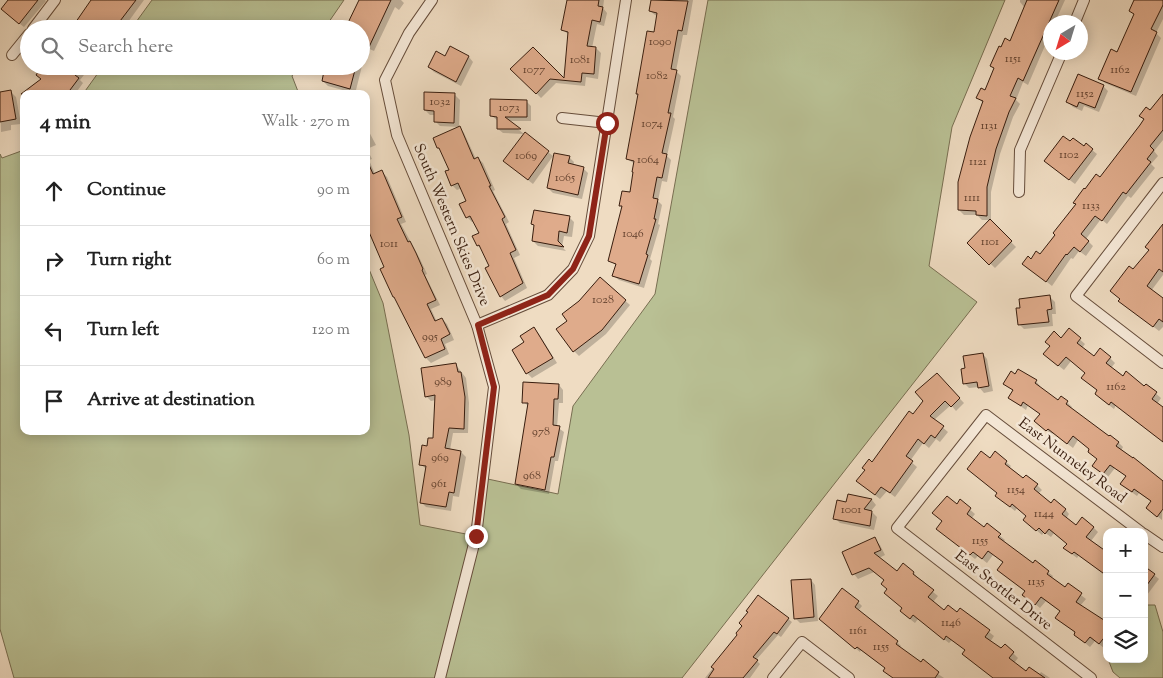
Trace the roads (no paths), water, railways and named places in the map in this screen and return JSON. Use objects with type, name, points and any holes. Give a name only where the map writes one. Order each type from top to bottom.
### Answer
[{"type":"street","points":[[40,20],[55,0]]},
{"type":"street","name":"South Western Skies Drive","points":[[432,0],[409,33],[385,80],[397,135],[478,325],[494,387],[476,536],[440,678]]},
{"type":"street","points":[[478,325],[548,295],[573,269],[589,236],[626,0]]},
{"type":"street","points":[[1078,15],[1084,0]]},
{"type":"street","points":[[12,55],[20,45]]},
{"type":"street","points":[[1019,192],[1020,150],[1059,60]]},
{"type":"street","points":[[562,118],[607,123]]},
{"type":"street","points":[[1163,183],[1076,296],[1163,363]]},
{"type":"street","name":"East Stottler Drive","points":[[986,415],[897,528],[1091,678]]},
{"type":"street","name":"East Nunneley Road","points":[[986,415],[1136,528]]},
{"type":"street","points":[[1148,537],[1163,547]]},
{"type":"street","points":[[773,678],[802,642],[849,678]]}]
